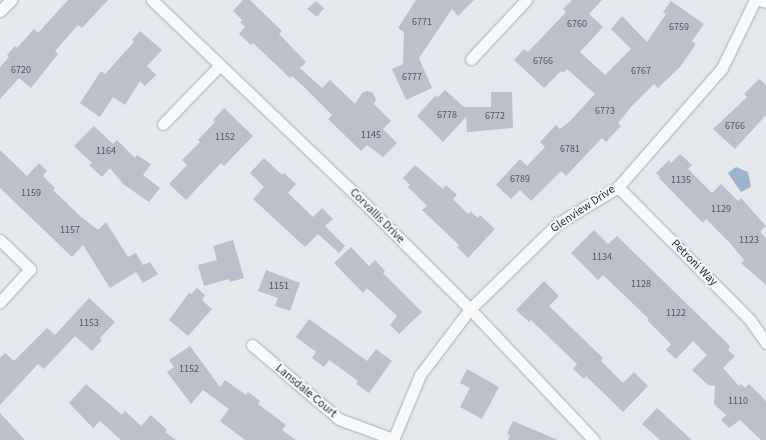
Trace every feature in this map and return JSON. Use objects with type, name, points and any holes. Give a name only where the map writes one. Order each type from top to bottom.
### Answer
[{"type":"street","points":[[0,11],[11,0]]},
{"type":"street","name":"Corvallis Drive","points":[[152,0],[360,199],[470,309],[594,440]]},
{"type":"street","points":[[471,58],[526,0]]},
{"type":"street","points":[[757,0],[766,2]]},
{"type":"street","name":"Glenview Drive","points":[[393,439],[420,375],[470,309],[557,224],[618,187],[722,68],[757,0]]},
{"type":"street","points":[[163,124],[219,66]]},
{"type":"street","name":"Petroni Way","points":[[618,187],[750,320],[766,343]]},
{"type":"street","points":[[0,240],[30,270],[0,302]]},
{"type":"street","name":"Lansdale Court","points":[[252,345],[339,419],[393,439]]},
{"type":"water","points":[[736,167],[748,172],[751,187],[741,192],[728,173]]},
{"type":"building","points":[[68,0],[108,0],[82,28],[78,25],[55,51],[58,54],[31,88],[19,78],[0,99],[0,67],[9,57],[7,55],[15,46],[17,48],[34,29],[38,33]]},
{"type":"building","points":[[243,0],[250,0],[282,31],[279,34],[306,62],[300,68],[322,88],[330,80],[355,104],[362,93],[372,92],[376,99],[374,104],[391,121],[383,129],[397,143],[383,157],[367,145],[361,151],[328,119],[332,115],[303,86],[292,76],[290,78],[253,43],[251,45],[239,34],[245,27],[240,22],[242,20],[233,11]]},
{"type":"building","points":[[416,0],[474,0],[458,16],[452,9],[419,58],[432,88],[406,100],[392,69],[403,64],[404,32],[398,28]]},
{"type":"building","points":[[572,0],[602,0],[589,14],[603,27],[580,52],[605,75],[631,49],[611,29],[622,16],[647,42],[666,14],[663,12],[671,1],[704,24],[692,41],[696,44],[680,67],[658,88],[654,84],[631,107],[618,123],[621,126],[606,142],[602,138],[566,176],[561,171],[531,201],[520,190],[511,199],[496,185],[520,159],[527,166],[545,147],[540,142],[556,125],[560,129],[569,122],[595,94],[567,69],[563,73],[561,71],[544,88],[514,60],[524,49],[528,52],[566,12],[563,9]]},
{"type":"building","points":[[316,1],[324,8],[317,17],[307,9]]},
{"type":"building","points":[[140,31],[162,50],[147,66],[156,75],[145,86],[140,81],[125,105],[113,97],[100,117],[80,103],[101,71],[105,74],[134,42],[132,40]]},
{"type":"building","points":[[759,79],[766,85],[766,115],[735,149],[713,129],[747,97],[744,94]]},
{"type":"building","points":[[445,90],[464,107],[491,107],[491,92],[512,92],[513,128],[467,132],[466,117],[443,142],[417,116],[436,95],[437,98]]},
{"type":"building","points":[[224,108],[253,136],[224,166],[221,163],[186,200],[169,184],[187,165],[182,160],[200,142],[198,140],[215,122],[213,120]]},
{"type":"building","points":[[94,126],[113,144],[117,140],[135,158],[137,155],[151,164],[143,175],[160,188],[149,202],[123,184],[110,168],[102,177],[89,165],[92,163],[74,146]]},
{"type":"building","points":[[0,150],[27,176],[39,163],[47,171],[43,176],[55,188],[53,190],[80,216],[98,230],[106,222],[128,257],[136,253],[143,265],[150,262],[158,274],[143,283],[136,272],[110,288],[83,245],[72,257],[0,188]]},
{"type":"building","points":[[680,154],[692,165],[688,169],[712,193],[721,184],[738,201],[741,198],[766,226],[760,232],[766,238],[766,285],[741,263],[744,260],[706,219],[703,223],[659,178],[656,173],[669,160],[671,163]]},
{"type":"building","points":[[264,158],[282,175],[284,173],[296,184],[288,193],[313,217],[322,208],[333,219],[325,226],[345,246],[339,253],[318,234],[305,247],[253,199],[264,187],[250,173]]},
{"type":"building","points":[[415,165],[443,189],[446,185],[457,195],[453,199],[468,214],[471,212],[478,218],[480,215],[495,229],[468,258],[457,247],[459,245],[422,210],[427,206],[408,187],[410,185],[403,178]]},
{"type":"building","points":[[594,230],[608,244],[617,236],[726,342],[730,347],[728,350],[735,356],[723,368],[739,386],[741,384],[745,388],[749,384],[766,401],[766,440],[761,440],[740,420],[729,428],[721,420],[726,415],[714,404],[715,386],[708,385],[692,370],[707,355],[693,341],[676,359],[666,350],[671,344],[647,320],[649,319],[603,275],[598,280],[571,253]]},
{"type":"building","points":[[233,240],[244,278],[230,282],[229,279],[204,286],[198,265],[217,260],[213,246]]},
{"type":"building","points":[[351,247],[369,266],[375,260],[385,271],[383,273],[422,312],[399,334],[390,325],[397,316],[367,288],[363,293],[334,263]]},
{"type":"building","points":[[266,270],[300,283],[290,311],[275,306],[278,298],[258,291]]},
{"type":"building","points":[[544,281],[559,296],[549,306],[603,358],[601,361],[623,383],[634,372],[648,386],[623,412],[586,376],[584,379],[573,369],[577,364],[531,320],[529,322],[516,310]]},
{"type":"building","points":[[197,288],[205,295],[202,300],[212,309],[188,336],[169,320],[189,293],[191,294]]},
{"type":"building","points":[[89,298],[115,322],[100,338],[102,340],[92,351],[75,336],[44,369],[38,364],[0,405],[0,358],[5,353],[14,361],[47,328],[55,335]]},
{"type":"building","points":[[309,319],[367,361],[376,349],[392,361],[369,393],[356,384],[358,381],[329,360],[324,367],[312,358],[316,352],[296,337]]},
{"type":"building","points":[[190,346],[220,387],[225,380],[246,395],[248,392],[260,401],[258,404],[286,425],[282,430],[296,440],[245,440],[220,421],[229,409],[203,390],[191,404],[167,372],[174,367],[169,360]]},
{"type":"building","points":[[467,369],[499,387],[482,419],[460,407],[470,388],[460,383]]},
{"type":"building","points":[[86,384],[122,415],[125,411],[141,426],[151,415],[167,430],[165,432],[176,440],[121,440],[100,421],[93,428],[69,403]]},
{"type":"building","points":[[657,408],[692,440],[660,440],[642,424]]},
{"type":"building","points":[[0,413],[25,440],[0,440]]},
{"type":"building","points":[[513,421],[558,440],[508,440],[510,435],[507,434]]}]
